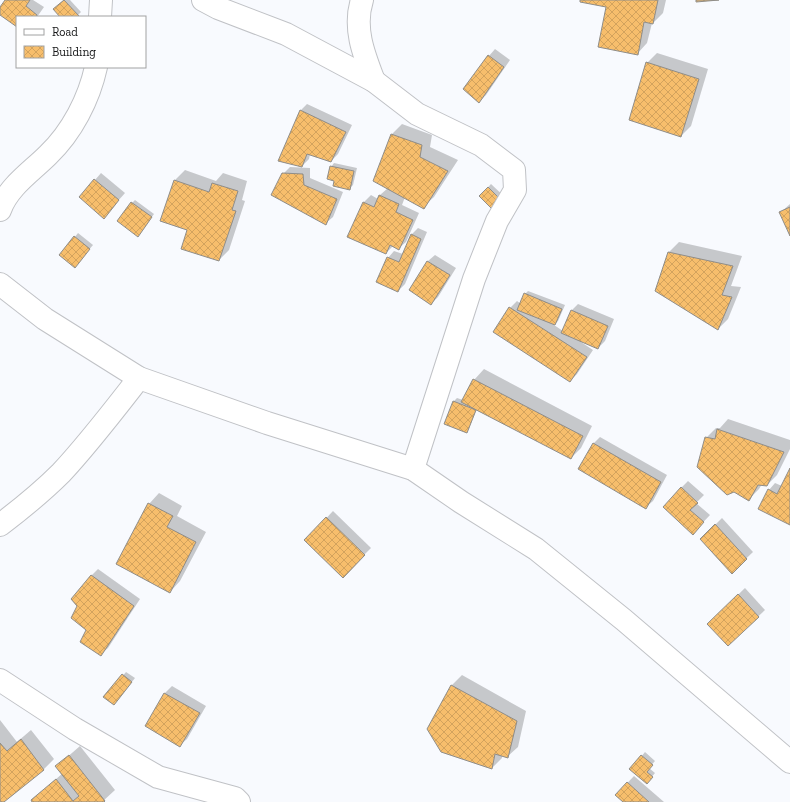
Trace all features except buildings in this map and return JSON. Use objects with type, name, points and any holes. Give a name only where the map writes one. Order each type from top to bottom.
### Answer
[{"type":"street","points":[[100,16],[101,0]]},
{"type":"street","points":[[203,0],[218,8],[286,34],[374,81],[417,114],[481,144],[514,170],[515,190],[497,221],[474,279],[413,469]]},
{"type":"street","points":[[362,0],[358,20],[359,32],[363,52],[374,81]]},
{"type":"street","points":[[0,210],[6,197],[60,142],[80,112],[88,95],[96,68]]},
{"type":"street","points":[[0,284],[45,319],[139,378],[267,423],[413,469],[461,502],[536,549],[624,620],[790,762]]},
{"type":"street","points":[[0,525],[60,474],[100,429],[139,378]]},
{"type":"street","points":[[0,680],[75,729],[158,777],[236,798],[239,802]]}]
